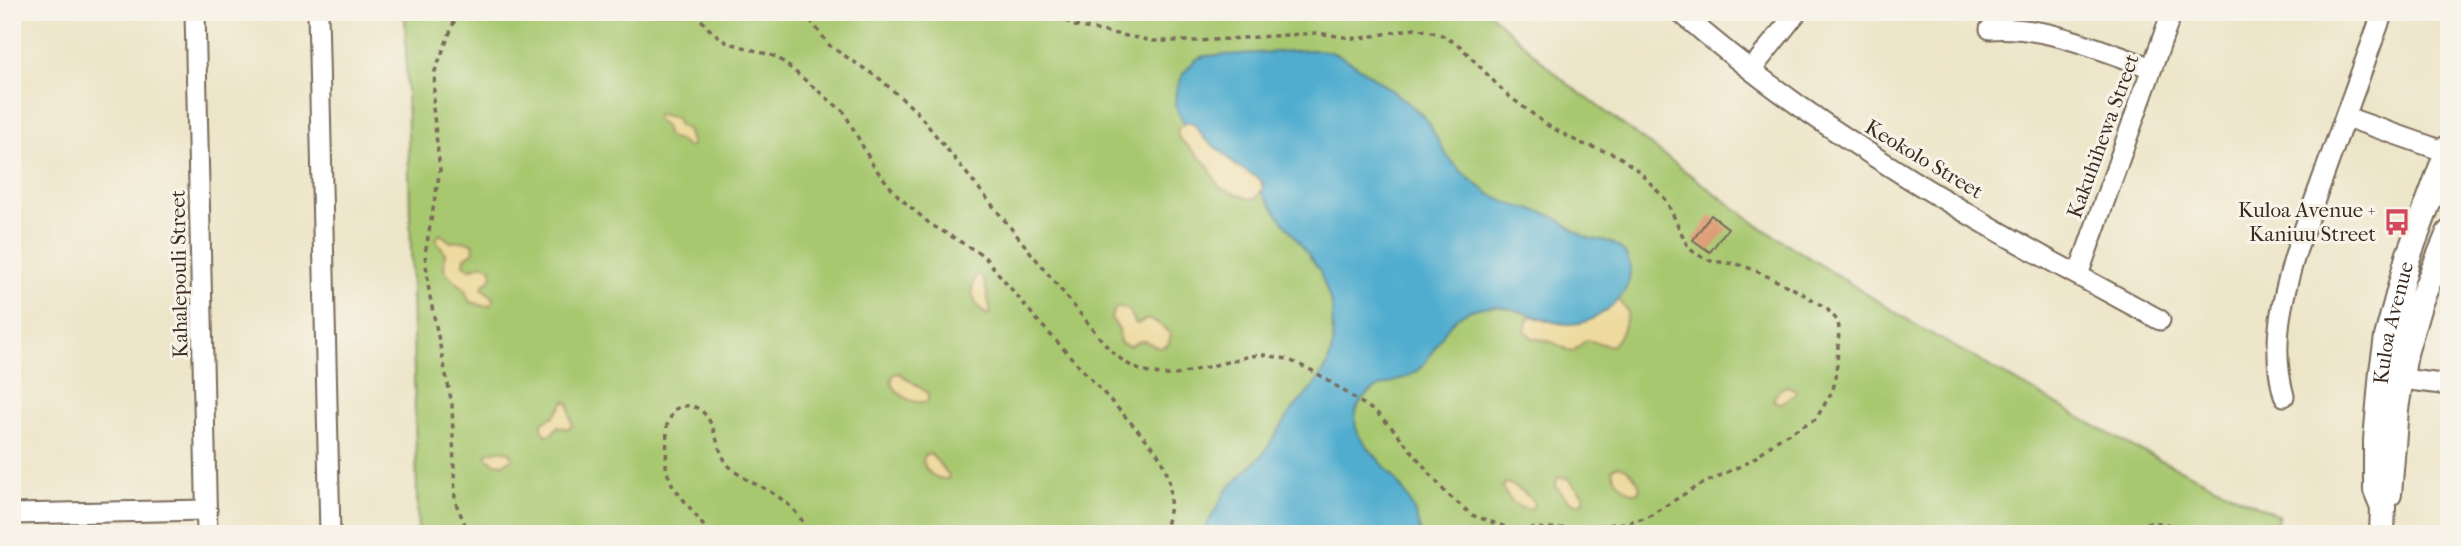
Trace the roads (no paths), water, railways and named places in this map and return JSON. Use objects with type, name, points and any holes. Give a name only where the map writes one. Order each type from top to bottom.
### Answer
[{"type":"street","name":"Kahalepouli Street","points":[[195,12],[207,534]]},
{"type":"street","points":[[318,12],[330,534]]},
{"type":"street","name":"Keokolo Street","points":[[1681,12],[1751,70],[1832,129],[2042,257],[2160,320]]},
{"type":"street","points":[[1751,70],[1797,12]]},
{"type":"street","name":"Kakuhihewa Street","points":[[2078,275],[2172,12]]},
{"type":"street","points":[[2284,396],[2278,372],[2276,346],[2282,301],[2297,249],[2383,12]]},
{"type":"street","points":[[1990,29],[2017,28],[2044,32],[2152,68]]},
{"type":"street","points":[[2346,117],[2448,150]]},
{"type":"street","name":"Kuloa Avenue","points":[[2391,377],[2387,337],[2408,257],[2448,150]]},
{"type":"street","name":"Kuloa Avenue","points":[[2382,534],[2383,507],[2375,490],[2376,440],[2391,377],[2449,233]]},
{"type":"street","points":[[2391,377],[2449,385]]},
{"type":"street","points":[[12,514],[207,510]]},
{"type":"water","points":[[1310,50],[1329,52],[1344,58],[1400,97],[1429,123],[1442,148],[1454,163],[1490,194],[1512,205],[1555,217],[1586,237],[1614,243],[1624,251],[1629,263],[1630,276],[1622,295],[1609,308],[1588,321],[1557,323],[1511,308],[1478,308],[1465,313],[1448,327],[1417,371],[1381,386],[1362,400],[1355,417],[1358,435],[1404,492],[1417,518],[1421,534],[1202,534],[1227,489],[1263,454],[1292,410],[1315,385],[1327,366],[1333,345],[1332,305],[1319,269],[1262,193],[1263,183],[1235,165],[1205,139],[1195,125],[1184,123],[1175,106],[1176,91],[1183,74],[1195,60],[1205,56]]},
{"type":"place","name":"Kuloa Avenue + Kaniuu Street","points":[[2397,222]]}]
